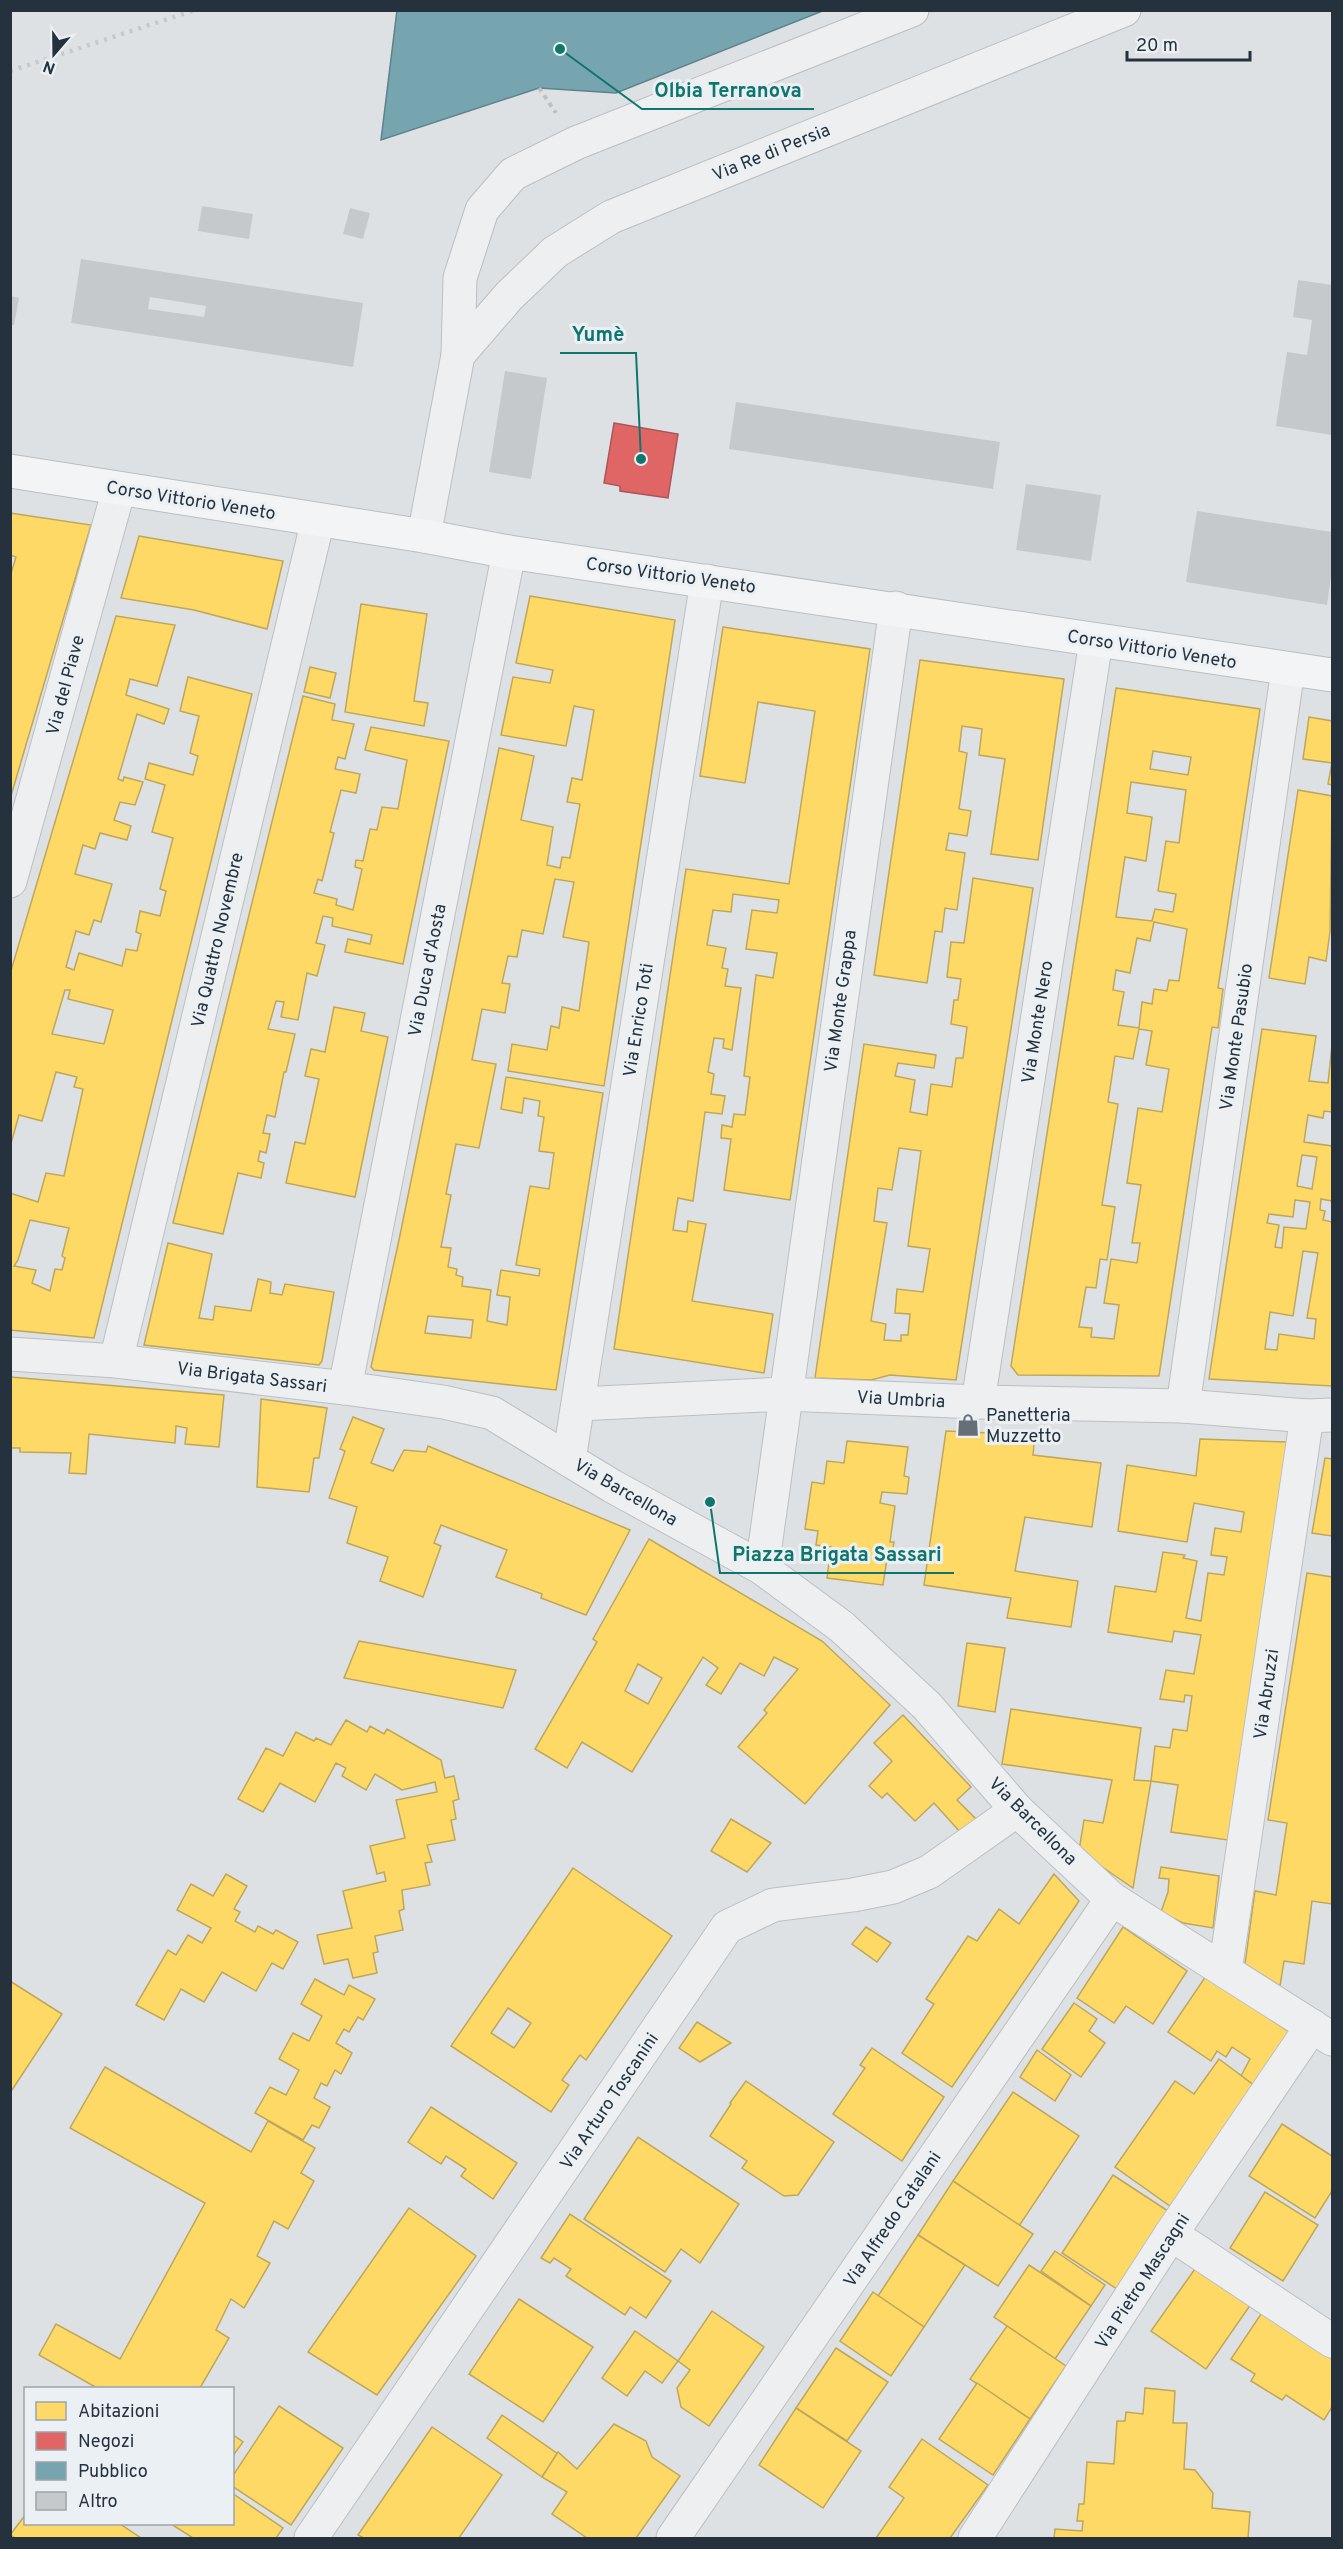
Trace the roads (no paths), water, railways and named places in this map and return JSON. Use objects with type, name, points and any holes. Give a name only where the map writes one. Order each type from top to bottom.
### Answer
[{"type":"main road","name":"Corso Vittorio Veneto","points":[[10,471],[424,536],[509,552],[896,608],[1096,641],[1332,675]]},
{"type":"street","points":[[424,536],[458,355],[460,278],[482,210],[513,174],[576,143],[912,10]]},
{"type":"street","name":"Via Re di Persia","points":[[458,355],[509,296],[555,252],[610,217],[1124,10]]},
{"type":"street","name":"Via del Piave","points":[[10,881],[119,489]]},
{"type":"street","name":"Via Quattro Novembre","points":[[116,1361],[318,520]]},
{"type":"street","name":"Via Duca d'Aosta","points":[[345,1388],[509,552]]},
{"type":"street","name":"Via Enrico Toti","points":[[569,1460],[707,581]]},
{"type":"street","name":"Via Monte Grappa","points":[[785,1394],[896,608]]},
{"type":"street","name":"Via Monte Nero","points":[[978,1402],[1096,641]]},
{"type":"street","name":"Via Monte Pasubio","points":[[1183,1406],[1288,669]]},
{"type":"street","name":"Via Brigata Sassari","points":[[10,1354],[116,1361],[345,1388],[443,1402],[492,1413]]},
{"type":"street","points":[[762,1568],[784,1417],[785,1394]]},
{"type":"street","name":"Via Umbria","points":[[578,1404],[785,1394],[978,1402],[1183,1406],[1320,1416]]},
{"type":"street","name":"Via Barcellona","points":[[492,1413],[569,1460],[762,1568],[842,1627],[927,1706],[1017,1810],[1112,1899],[1322,2032]]},
{"type":"street","name":"Via Abruzzi","points":[[1225,1971],[1320,1416]]},
{"type":"street","name":"Via Arturo Toscanini","points":[[311,2538],[727,1928],[773,1905],[852,1895],[893,1887],[929,1872],[1017,1810]]},
{"type":"street","name":"Via Alfredo Catalani","points":[[673,2538],[1112,1899]]},
{"type":"street","name":"Via Pietro Mascagni","points":[[975,2538],[1172,2234],[1322,2032]]},
{"type":"street","points":[[1172,2234],[1332,2341]]},
{"type":"railway","points":[[10,71],[195,10]]},
{"type":"place","name":"Olbia Terranova","points":[[560,49]]},
{"type":"place","name":"Yumè","points":[[641,459]]},
{"type":"place","name":"Panetteria Muzzetto","points":[[968,1425]]},
{"type":"place","name":"Piazza Brigata Sassari","points":[[710,1502]]}]
